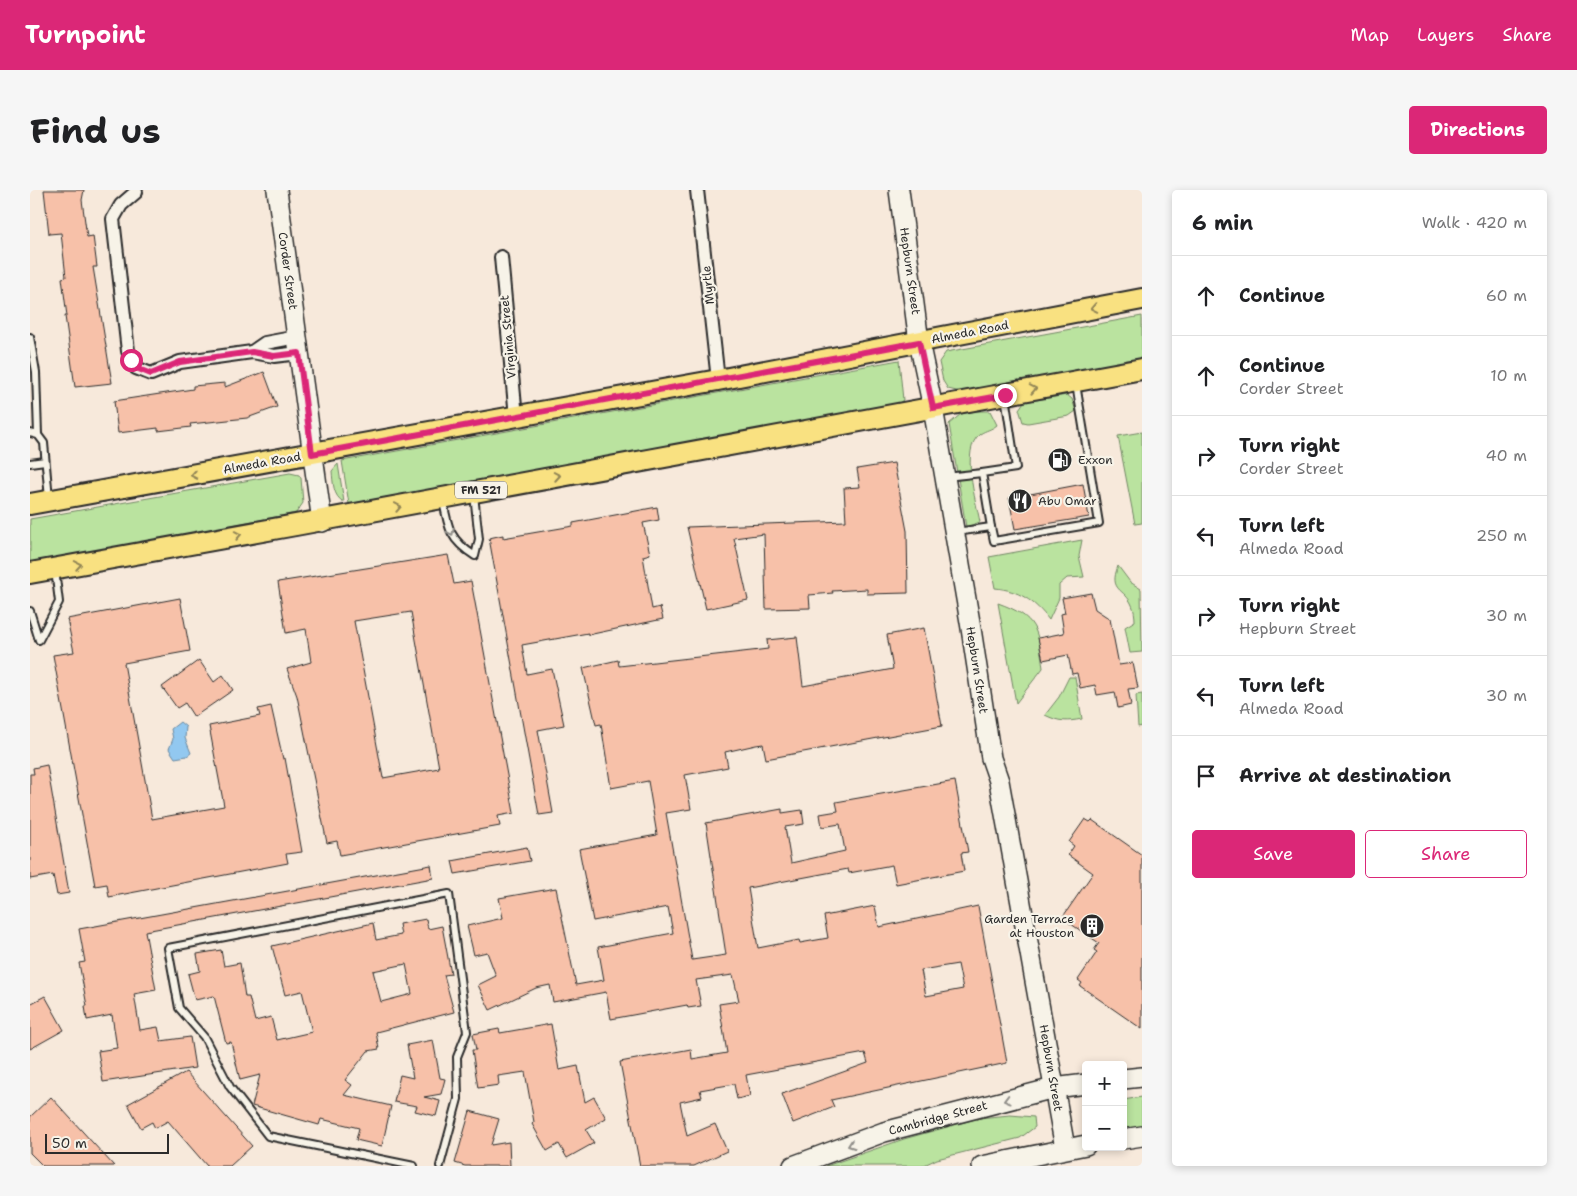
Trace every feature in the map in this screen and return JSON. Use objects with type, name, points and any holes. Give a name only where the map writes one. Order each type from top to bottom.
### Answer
[{"type":"main road","name":"Almeda Road","points":[[40,502],[718,380],[1142,299]]},
{"type":"main road","name":"FM 521","points":[[30,573],[245,533],[322,522],[474,492],[1142,369]]},
{"type":"street","name":"Corder Street","points":[[277,190],[322,522]]},
{"type":"street","name":"Myrtle","points":[[697,190],[718,380]]},
{"type":"street","name":"Hepburn Street","points":[[899,190],[919,342],[945,477],[990,758],[999,781],[1065,1148]]},
{"type":"street","points":[[136,192],[121,205],[113,220],[128,351],[136,368],[151,374],[180,362],[252,352],[274,356],[298,345]]},
{"type":"street","name":"Virginia Street","points":[[501,257],[516,417]]},
{"type":"street","points":[[252,352],[265,343],[298,345]]},
{"type":"street","points":[[1127,1079],[1142,1077]]},
{"type":"street","name":"Cambridge Street","points":[[793,1166],[884,1132],[1054,1088],[1082,1084]]},
{"type":"street","points":[[1127,1138],[1142,1136]]},
{"type":"street","points":[[982,1166],[1082,1145]]},
{"type":"lane","points":[[30,337],[36,372],[38,435],[44,443],[40,502]]},
{"type":"lane","points":[[982,474],[994,540],[1099,523],[1076,381]]},
{"type":"lane","points":[[945,477],[982,474],[1016,468],[1005,395]]},
{"type":"lane","points":[[30,433],[38,435]]},
{"type":"lane","points":[[30,463],[44,461]]},
{"type":"lane","points":[[443,498],[448,526],[454,540],[459,546],[476,556],[479,538],[474,492]]},
{"type":"lane","points":[[954,532],[991,527]]},
{"type":"lane","points":[[30,611],[39,640],[58,602],[54,569]]},
{"type":"lane","points":[[414,1166],[268,1136],[230,1087],[204,1037],[179,1008],[168,948],[449,894],[467,1032],[458,1057],[458,1099],[440,1166]]},
{"type":"green space","points":[[1142,316],[1142,360],[965,393],[948,389],[943,381],[939,362],[946,352]]},
{"type":"green space","points":[[899,360],[903,400],[899,403],[349,504],[342,461]]},
{"type":"green space","points":[[1067,395],[1072,399],[1076,411],[1069,416],[1028,423],[1023,422],[1019,409],[1024,402]]},
{"type":"green space","points":[[990,411],[997,425],[980,434],[974,441],[970,463],[980,522],[966,527],[949,424],[961,414]]},
{"type":"green space","points":[[1142,432],[1142,523],[1135,524],[1118,436]]},
{"type":"green space","points":[[338,464],[344,502],[338,497],[333,484],[332,471]]},
{"type":"green space","points":[[290,473],[299,475],[301,478],[303,503],[296,513],[30,563],[30,519]]},
{"type":"green space","points":[[1082,540],[1079,556],[1084,577],[1067,578],[1059,585],[1059,598],[1049,620],[1038,607],[1019,594],[995,588],[989,557]]},
{"type":"green space","points":[[1118,566],[1130,582],[1141,589],[1142,652],[1130,653],[1125,627],[1135,621],[1135,615],[1129,600],[1116,585],[1115,574]]},
{"type":"green space","points":[[998,603],[1011,608],[1028,619],[1037,634],[1039,643],[1043,668],[1016,703]]},
{"type":"green space","points":[[1069,677],[1075,677],[1082,719],[1063,721],[1045,715],[1059,697]]},
{"type":"green space","points":[[1142,694],[1142,726],[1138,727],[1136,695]]},
{"type":"green space","points":[[1142,1097],[1142,1128],[1127,1130],[1127,1099]]},
{"type":"green space","points":[[1010,1115],[1034,1117],[1035,1127],[1020,1138],[937,1159],[922,1166],[826,1166],[904,1139],[979,1118]]},
{"type":"water","points":[[180,722],[186,727],[185,738],[191,753],[187,756],[175,758],[169,749],[173,739],[171,729]]},
{"type":"building","points":[[44,190],[84,190],[82,200],[87,237],[93,236],[97,267],[93,267],[112,383],[75,387],[65,316],[67,316],[62,278],[66,277],[61,233],[49,234]]},
{"type":"building","points":[[264,372],[277,407],[247,418],[190,424],[191,427],[158,431],[158,428],[118,433],[114,401],[193,389],[193,386],[225,383],[225,387]]},
{"type":"building","points":[[894,463],[907,531],[908,593],[867,594],[867,589],[832,591],[833,593],[809,595],[810,608],[766,609],[764,534],[734,538],[748,600],[706,609],[687,527],[846,521],[844,488],[860,487],[857,469]]},
{"type":"building","points":[[1083,484],[1089,517],[1015,529],[1009,498]]},
{"type":"building","points":[[657,507],[659,520],[643,523],[650,554],[643,556],[652,609],[660,607],[663,619],[588,635],[588,633],[522,645],[527,674],[552,669],[564,725],[538,730],[553,813],[539,815],[489,538],[503,535],[503,538],[573,526],[573,523]]},
{"type":"building","points":[[448,555],[454,584],[471,581],[514,813],[498,816],[500,826],[340,855],[337,841],[327,843],[297,696],[287,669],[311,662],[306,629],[286,633],[278,582]],"holes":[[[411,612],[439,768],[383,778],[354,621]]]},
{"type":"building","points":[[1091,593],[1095,609],[1110,619],[1119,665],[1133,663],[1138,688],[1128,689],[1131,705],[1118,708],[1115,692],[1097,695],[1095,685],[1080,688],[1077,673],[1072,674],[1068,655],[1043,660],[1038,638],[1064,633],[1061,614],[1065,613],[1062,598]]},
{"type":"building","points":[[180,598],[190,651],[124,663],[152,819],[224,806],[209,726],[260,716],[258,709],[271,706],[283,759],[285,758],[302,852],[286,854],[288,863],[109,897],[107,884],[95,886],[53,655],[74,652],[67,619]]},
{"type":"building","points":[[924,628],[942,726],[766,759],[763,744],[756,745],[725,752],[728,767],[685,775],[691,809],[666,813],[692,960],[726,955],[706,823],[782,809],[782,813],[802,810],[804,824],[785,827],[791,863],[845,851],[840,824],[822,827],[820,814],[838,811],[836,802],[955,781],[968,852],[961,853],[964,871],[896,884],[892,865],[849,873],[848,869],[748,888],[758,948],[799,940],[800,943],[828,938],[824,916],[875,906],[879,927],[978,906],[1007,1063],[831,1100],[834,1107],[793,1123],[782,1094],[868,1063],[865,1053],[746,1075],[750,1096],[737,1099],[734,1084],[700,1090],[702,1097],[680,1102],[687,1136],[715,1124],[727,1151],[694,1166],[640,1166],[620,1062],[691,1049],[692,1059],[727,1053],[719,1004],[739,1001],[733,975],[696,980],[701,1006],[688,1008],[687,1005],[611,1019],[606,992],[553,1002],[550,985],[536,988],[490,1010],[478,985],[496,976],[487,952],[474,955],[467,926],[503,918],[499,898],[556,888],[576,985],[604,980],[598,947],[673,933],[668,907],[593,921],[579,849],[657,835],[648,781],[611,788],[601,724],[596,725],[583,668],[618,660],[619,666],[768,649],[767,640],[797,637],[803,686],[893,669],[887,635]],"holes":[[[958,964],[963,989],[926,996],[921,970]]]},
{"type":"building","points":[[199,660],[214,682],[223,675],[233,690],[194,717],[185,703],[177,708],[162,687]]},
{"type":"building","points":[[47,765],[69,893],[57,895],[53,875],[30,879],[30,774],[34,774],[33,768]]},
{"type":"building","name":"Garden Terrace at Houston","points":[[1085,819],[1090,822],[1092,820],[1142,855],[1142,1029],[1080,986],[1082,983],[1078,980],[1097,952],[1094,950],[1099,943],[1062,918],[1093,873],[1068,855],[1074,846],[1069,842]]},
{"type":"building","points":[[527,847],[530,861],[455,874],[452,861]]},
{"type":"building","points":[[431,865],[433,878],[145,931],[156,990],[134,994],[140,1030],[158,1027],[161,1041],[190,1037],[195,1068],[103,1082],[98,1051],[117,1048],[112,1015],[87,1020],[85,1006],[87,1006],[79,963],[85,962],[79,929]]},
{"type":"building","points":[[426,919],[428,929],[442,926],[451,974],[444,975],[454,1012],[376,1032],[379,1049],[368,1051],[345,1080],[352,1085],[344,1095],[391,1106],[382,1146],[356,1140],[359,1128],[321,1119],[319,1125],[252,1106],[260,1075],[240,1080],[231,1042],[226,1043],[214,996],[195,1000],[188,974],[200,971],[197,954],[221,950],[224,966],[240,963],[245,997],[249,997],[255,1021],[271,1017],[277,1040],[312,1032],[302,991],[285,995],[272,946],[373,923],[376,940],[401,935],[399,924]],"holes":[[[406,964],[412,994],[381,1002],[373,971]]]},
{"type":"building","points":[[45,996],[64,1030],[30,1049],[30,1004]]},
{"type":"building","points":[[551,1024],[559,1070],[578,1066],[585,1102],[594,1097],[606,1118],[586,1130],[594,1143],[567,1158],[559,1144],[547,1151],[532,1124],[534,1122],[525,1072],[498,1076],[499,1085],[478,1088],[472,1050],[476,1050],[473,1034],[499,1029],[500,1033]]},
{"type":"building","points":[[433,1040],[440,1078],[445,1079],[441,1094],[424,1097],[440,1101],[436,1116],[415,1111],[417,1106],[394,1102],[400,1075],[413,1078],[407,1045]]},
{"type":"building","points":[[186,1072],[252,1146],[230,1166],[207,1166],[168,1121],[155,1128],[152,1122],[141,1128],[128,1104]]},
{"type":"building","points":[[51,1097],[114,1166],[43,1166],[30,1153],[30,1117]]},
{"type":"building","points":[[470,1111],[499,1119],[491,1145],[509,1142],[510,1166],[465,1166],[455,1163]]},
{"type":"place","name":"Exxon","points":[[1060,460]]},
{"type":"place","name":"Abu Omar","points":[[1020,501]]},
{"type":"place","name":"Garden Terrace at Houston","points":[[1092,926]]},
{"type":"route","points":[[131,360],[136,368],[151,374],[180,362],[252,352],[274,356],[299,353],[312,454],[919,342],[933,408],[1005,395]]}]
